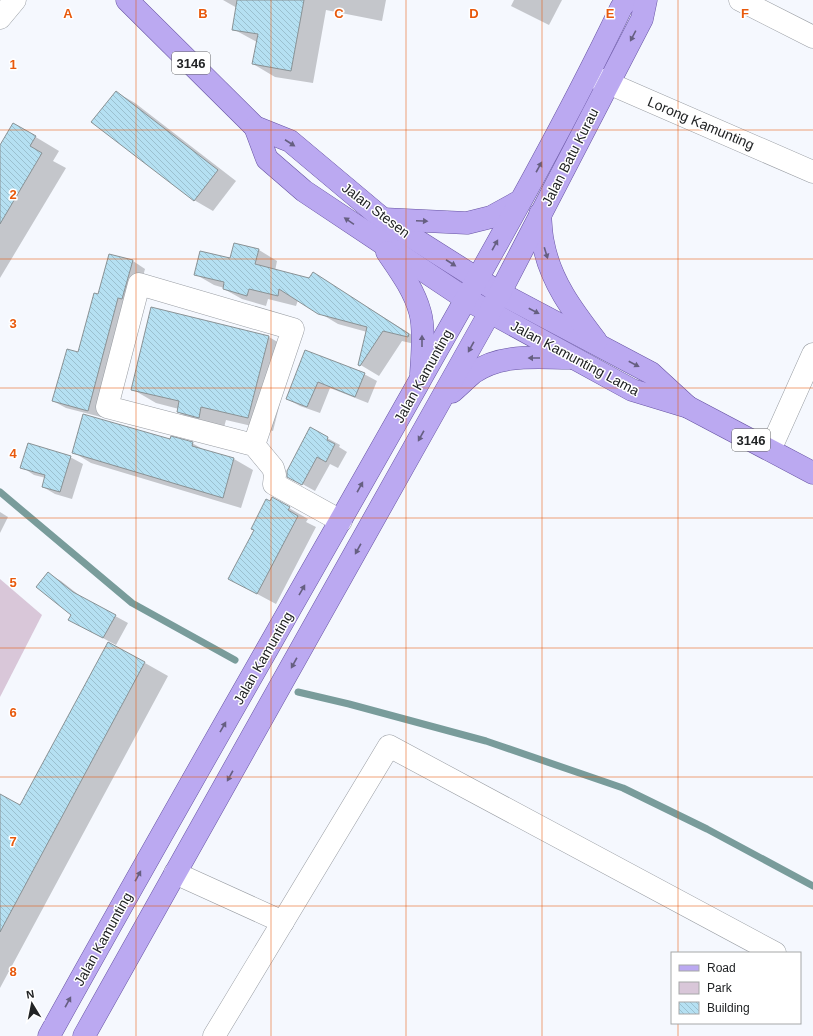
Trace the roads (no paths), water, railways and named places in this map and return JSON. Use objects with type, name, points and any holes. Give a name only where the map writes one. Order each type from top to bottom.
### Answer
[{"type":"main road","name":"Jalan Stesen","points":[[127,0],[255,127],[290,141],[383,219],[500,293]]},
{"type":"main road","name":"Jalan Batu Kurau","points":[[477,279],[589,74],[627,0]]},
{"type":"main road","name":"Jalan Batu Kurau","points":[[490,312],[642,19],[646,0]]},
{"type":"main road","name":"Jalan Stesen","points":[[255,127],[267,159],[304,191],[466,299]]},
{"type":"main road","points":[[383,219],[467,223],[491,217],[520,201]]},
{"type":"main road","points":[[540,214],[543,243],[554,278],[568,304],[600,346]]},
{"type":"main road","points":[[382,243],[409,285],[421,312],[423,339],[421,380]]},
{"type":"main road","name":"Jalan Kamunting","points":[[49,1036],[168,823],[341,521],[477,279]]},
{"type":"main road","name":"Jalan Kamunting Lama","points":[[500,293],[651,373],[688,407]]},
{"type":"main road","name":"Jalan Kamunting Lama","points":[[466,299],[632,390],[688,407],[813,473]]},
{"type":"main road","name":"Jalan Kamunting","points":[[84,1036],[490,312]]},
{"type":"main road","points":[[440,402],[474,373],[494,362],[512,358],[573,358]]},
{"type":"street","points":[[0,18],[15,0]]},
{"type":"street","points":[[740,0],[813,37]]},
{"type":"street","name":"Lorong Kamunting","points":[[589,74],[813,172]]},
{"type":"street","points":[[254,445],[293,328],[139,284],[107,407],[254,445],[273,468],[275,475],[274,484],[341,521]]},
{"type":"street","points":[[770,450],[813,354]]},
{"type":"street","points":[[214,1036],[389,746],[773,952]]},
{"type":"street","points":[[175,873],[282,922]]},
{"type":"waterway","points":[[0,492],[132,603],[235,660]]},
{"type":"waterway","points":[[298,692],[349,704],[486,741],[623,788],[707,829],[813,886]]}]
